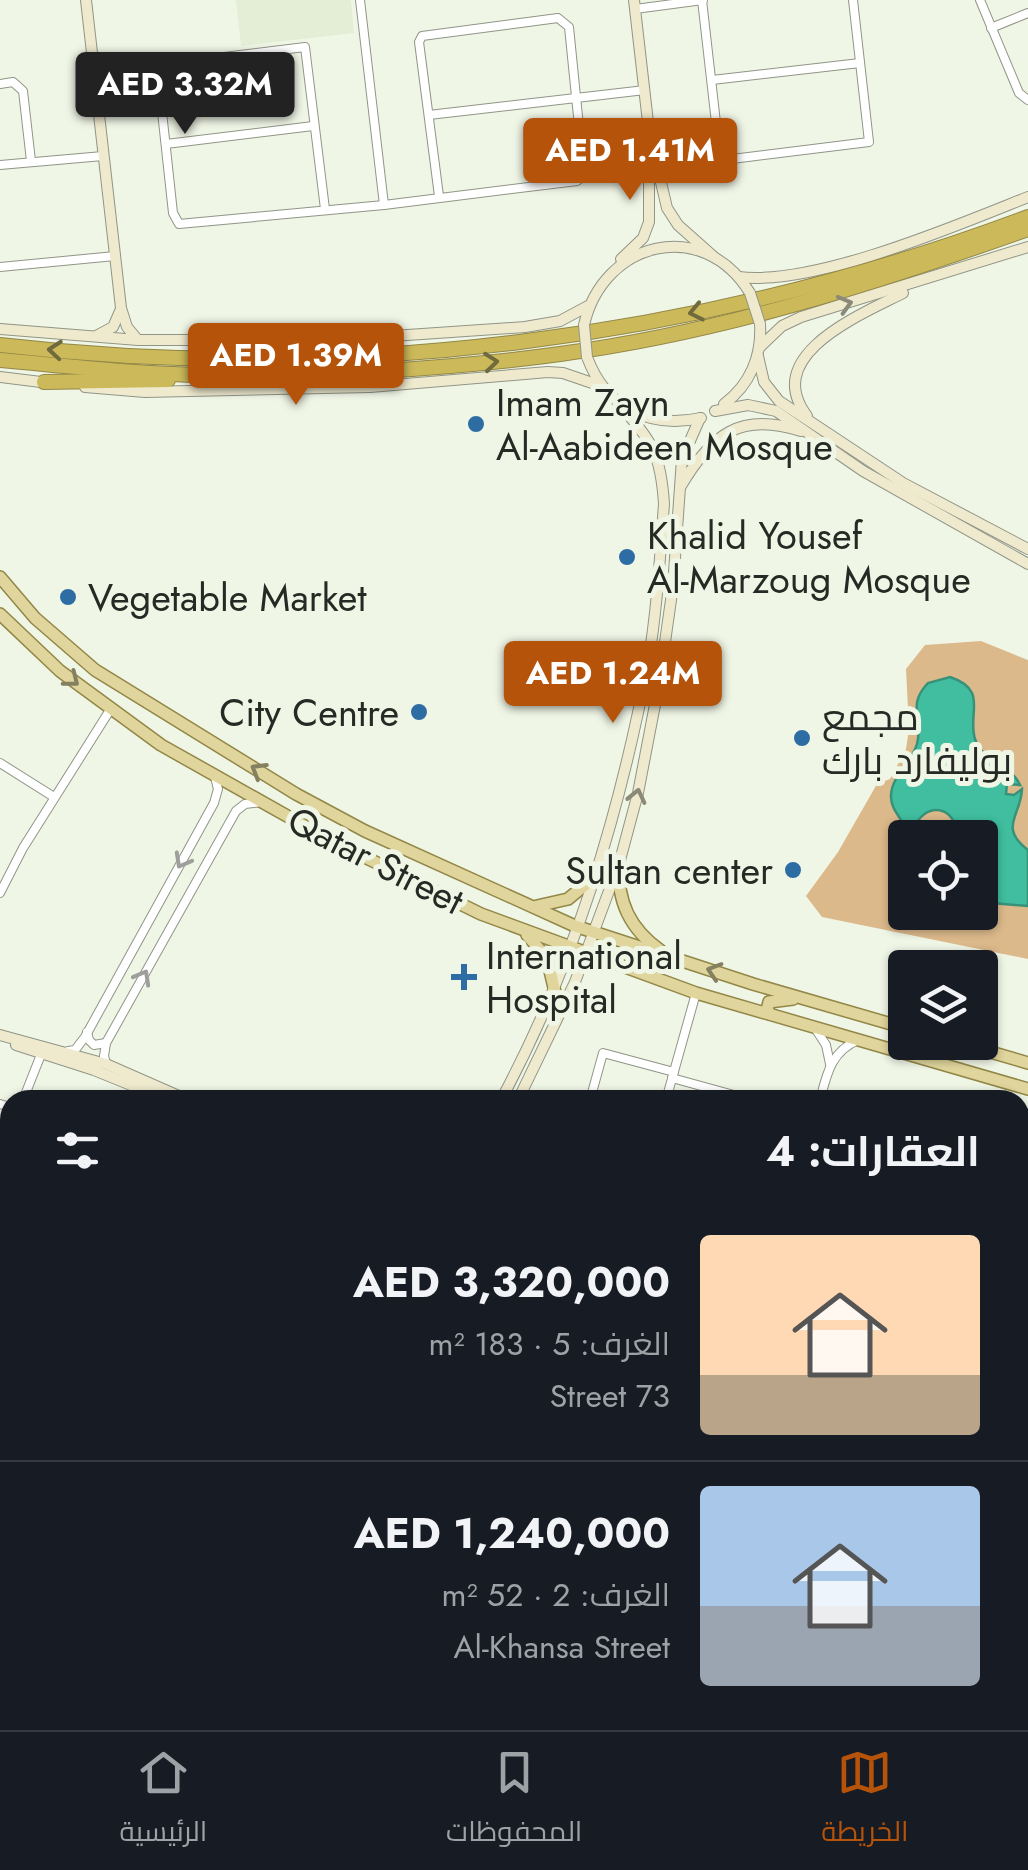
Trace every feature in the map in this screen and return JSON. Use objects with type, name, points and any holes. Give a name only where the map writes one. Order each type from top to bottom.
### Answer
[{"type":"highway","points":[[0,345],[140,357],[250,360],[485,347],[771,296],[913,258],[1028,217]]},
{"type":"highway","points":[[44,382],[140,382],[201,375],[445,366],[563,354],[743,318],[891,276],[1028,229]]},
{"type":"highway","points":[[0,360],[201,375]]},
{"type":"main road","points":[[86,0],[121,308],[126,326],[138,340]]},
{"type":"main road","points":[[635,4],[650,131],[668,208],[678,225],[739,277],[750,293],[760,324],[759,351],[768,391],[863,471],[1028,564]]},
{"type":"main road","points":[[506,1090],[580,928],[620,788],[648,661],[664,504],[660,461],[646,434],[601,386],[587,357],[584,325],[588,306],[608,275],[643,238],[649,222],[650,131]]},
{"type":"main road","points":[[739,277],[760,279],[797,274],[924,237],[1028,197]]},
{"type":"main road","points":[[608,275],[630,257],[658,248],[686,248],[714,257]]},
{"type":"main road","points":[[715,411],[734,397],[749,378],[759,351],[782,326],[1028,248]]},
{"type":"main road","points":[[814,430],[795,391],[799,363],[832,332],[888,300],[942,276]]},
{"type":"main road","points":[[0,328],[138,340],[250,342],[445,334],[545,324],[588,306]]},
{"type":"main road","points":[[96,336],[113,327],[121,308]]},
{"type":"main road","points":[[0,377],[172,392],[446,383],[548,372],[564,373],[601,386]]},
{"type":"main road","points":[[618,404],[637,415],[679,422],[731,406],[764,406],[1028,549]]},
{"type":"main road","points":[[523,1090],[596,933],[638,793],[659,684],[672,586],[682,459],[700,418]]},
{"type":"main road","points":[[680,487],[701,453],[722,434],[745,425],[765,423],[814,430]]},
{"type":"main road","name":"Qatar Street","points":[[0,577],[35,618],[125,690],[296,794],[388,841],[580,928],[888,1023]]},
{"type":"main road","name":"Qatar Street","points":[[0,614],[60,671],[110,710],[162,745],[328,839],[524,932],[572,950],[696,993],[888,1048]]},
{"type":"main road","points":[[328,839],[340,838],[371,855],[382,853],[388,841]]},
{"type":"main road","points":[[619,864],[622,904],[630,922],[643,937],[678,960]]},
{"type":"main road","points":[[532,907],[568,899],[597,875]]},
{"type":"main road","points":[[524,932],[546,958],[554,992]]},
{"type":"main road","points":[[728,1002],[753,1002],[753,984]]},
{"type":"main road","points":[[770,1014],[767,1006],[775,999],[808,999]]},
{"type":"main road","points":[[0,1038],[68,1052],[165,1090]]},
{"type":"main road","points":[[0,1038],[142,1090]]},
{"type":"main road","points":[[998,1054],[1028,1063]]},
{"type":"main road","points":[[980,1075],[973,1066],[978,1057],[1007,1057]]},
{"type":"main road","name":"Qatar Street","points":[[928,1060],[1028,1089]]},
{"type":"street","points":[[360,0],[384,205]]},
{"type":"street","points":[[635,4],[702,0],[722,158],[869,142],[853,0]]},
{"type":"street","points":[[980,0],[1019,93],[1028,100]]},
{"type":"street","points":[[990,28],[1028,12]]},
{"type":"street","points":[[156,66],[173,214],[179,224],[384,205],[577,181],[584,176],[569,27],[558,18],[422,36],[439,196]]},
{"type":"street","points":[[94,73],[305,47],[325,209]]},
{"type":"street","points":[[712,80],[860,63]]},
{"type":"street","points":[[0,84],[14,82],[23,91],[31,161]]},
{"type":"street","points":[[428,115],[645,90]]},
{"type":"street","points":[[166,144],[313,126]]},
{"type":"street","points":[[0,164],[104,156]]},
{"type":"street","points":[[0,266],[115,256]]},
{"type":"street","points":[[0,893],[54,797],[110,710]]},
{"type":"street","points":[[0,763],[54,797]]},
{"type":"street","points":[[213,773],[225,805]]},
{"type":"street","points":[[225,805],[264,802]]},
{"type":"street","points":[[68,1052],[76,1050],[88,1032],[225,805]]},
{"type":"street","points":[[106,1064],[106,1044],[225,805]]},
{"type":"street","points":[[669,1090],[696,993]]},
{"type":"street","points":[[815,1028],[826,1045],[830,1064]]},
{"type":"street","points":[[88,1032],[91,1044],[106,1044]]},
{"type":"street","points":[[823,1090],[830,1064],[842,1049],[859,1040]]},
{"type":"street","points":[[26,1090],[42,1052]]},
{"type":"street","points":[[593,1090],[603,1053],[706,1090]]},
{"type":"shaded area","points":[[236,0],[351,0],[354,33],[241,46]]},
{"type":"shaded area","points":[[981,641],[1028,660],[1028,959],[822,917],[806,896],[838,852],[877,784],[890,779],[906,749],[906,669],[925,645]]},
{"type":"shaded area","points":[[950,677],[969,689],[979,747],[1016,778],[1020,785],[1007,784],[1006,794],[1014,795],[1022,789],[1013,828],[1014,835],[1028,850],[1028,906],[998,904],[998,820],[953,820],[940,810],[932,810],[919,820],[901,820],[892,805],[895,781],[917,744],[918,699],[928,683]]},
{"type":"place","name":"Imam Zayn Al-Aabideen Mosque","points":[[476,424]]},
{"type":"place","name":"Khalid Yousef Al-Marzoug Mosque","points":[[627,557]]},
{"type":"place","name":"Vegetable Market","points":[[68,597]]},
{"type":"place","name":"City Centre","points":[[419,712]]},
{"type":"place","name":"مجمع بوليفارد بارك","points":[[802,738]]},
{"type":"place","name":"Sultan center","points":[[793,870]]},
{"type":"place","name":"International Hospital","points":[[464,977]]}]
